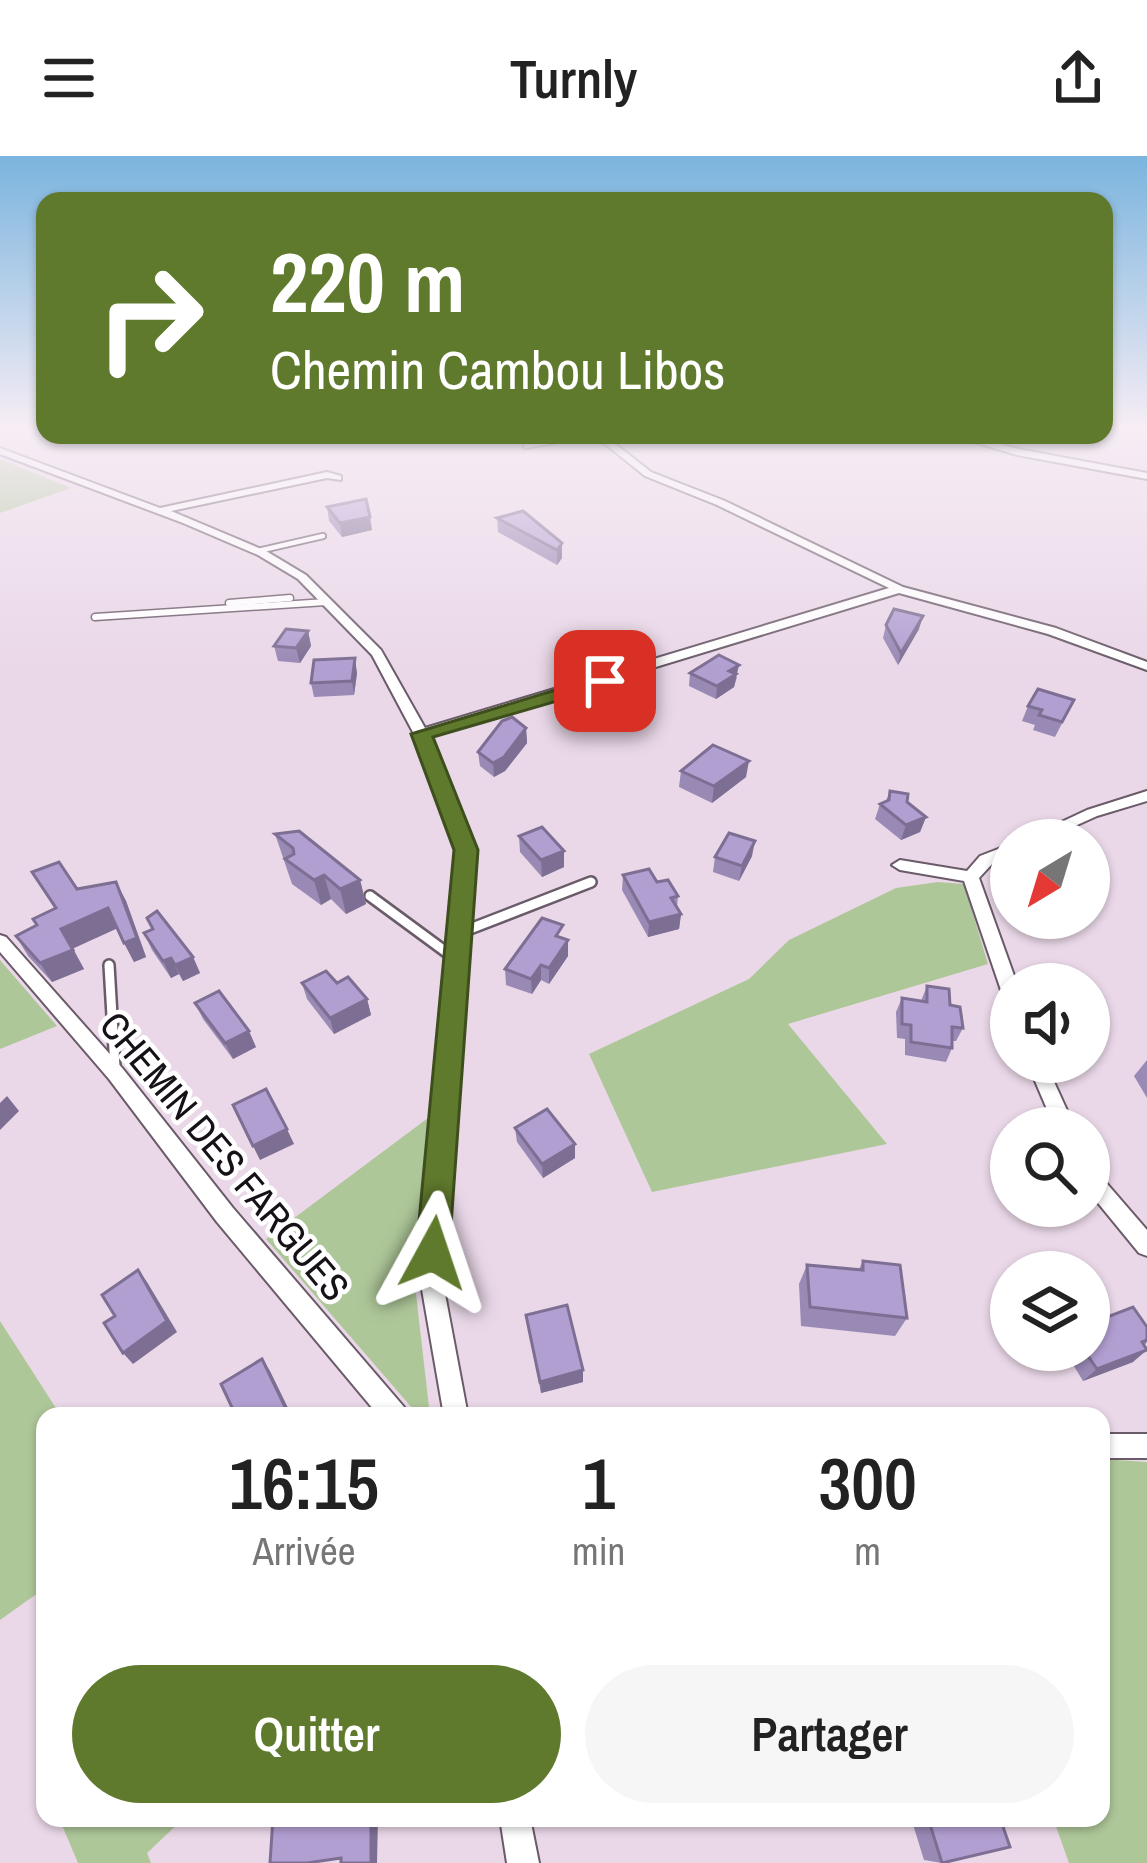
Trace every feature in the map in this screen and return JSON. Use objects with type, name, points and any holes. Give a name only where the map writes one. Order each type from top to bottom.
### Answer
[{"type":"street","points":[[146,507],[258,550],[302,577],[376,652],[421,734],[466,850],[431,1278],[454,1407]]},
{"type":"street","points":[[158,511],[178,507]]},
{"type":"street","points":[[731,507],[899,589],[1052,631],[1147,666]]},
{"type":"street","points":[[421,734],[899,589]]},
{"type":"street","points":[[1077,819],[1147,796]]},
{"type":"street","points":[[971,877],[990,858]]},
{"type":"street","points":[[900,865],[971,877]]},
{"type":"street","points":[[971,877],[1001,963]]},
{"type":"street","name":"CHEMIN DES FARGUES","points":[[0,941],[116,1074],[225,1215],[387,1407]]},
{"type":"street","points":[[1110,1202],[1147,1246]]},
{"type":"street","points":[[1110,1446],[1147,1446]]},
{"type":"street","points":[[517,1827],[524,1863]]},
{"type":"lane","points":[[258,550],[323,536]]},
{"type":"lane","points":[[194,604],[258,598],[304,603]]},
{"type":"lane","points":[[95,617],[326,602]]},
{"type":"lane","points":[[460,933],[591,882]]},
{"type":"lane","points":[[370,896],[459,961]]},
{"type":"lane","points":[[109,965],[116,1074]]},
{"type":"green space","points":[[964,884],[988,964],[788,1024],[887,1144],[652,1192],[589,1054],[749,979],[789,940],[896,888]]},
{"type":"green space","points":[[0,960],[57,1026],[0,1049]]},
{"type":"green space","points":[[428,1118],[413,1268],[429,1407],[411,1407],[266,1239]]},
{"type":"green space","points":[[0,1321],[55,1407],[36,1407],[36,1594],[0,1620]]},
{"type":"green space","points":[[1110,1460],[1147,1462],[1147,1863],[1069,1863],[1056,1827],[1110,1827]]},
{"type":"green space","points":[[63,1827],[174,1827],[147,1853],[151,1863],[78,1863]]},
{"type":"building","points":[[327,507],[368,507],[370,517],[340,523]]},
{"type":"building","points":[[523,511],[562,543],[557,550],[497,518]]},
{"type":"building","points":[[894,609],[923,616],[901,653],[886,625]]},
{"type":"building","points":[[286,629],[308,631],[296,648],[274,646]]},
{"type":"building","points":[[719,655],[739,665],[729,671],[736,674],[717,686],[690,673]]},
{"type":"building","points":[[355,658],[352,681],[311,683],[314,660]]},
{"type":"building","points":[[1038,689],[1074,700],[1062,722],[1028,706]]},
{"type":"building","points":[[512,717],[526,728],[504,757],[493,763],[478,752],[502,721]]},
{"type":"building","points":[[713,745],[749,761],[714,786],[681,771]]},
{"type":"building","points":[[890,791],[908,794],[907,802],[926,817],[906,825],[880,804],[889,800]]},
{"type":"building","points":[[542,827],[564,851],[541,860],[519,836]]},
{"type":"building","points":[[299,831],[360,880],[340,889],[324,875],[314,880],[285,859],[294,854],[293,848],[275,834]]},
{"type":"building","points":[[729,833],[755,841],[742,866],[715,857]]},
{"type":"building","points":[[59,862],[77,889],[116,882],[137,938],[124,943],[108,908],[61,929],[73,950],[40,963],[16,936],[37,925],[33,919],[56,908],[32,872]]},
{"type":"building","points":[[649,869],[657,882],[668,880],[678,896],[671,898],[681,914],[649,922],[623,875]]},
{"type":"building","points":[[157,911],[193,957],[175,965],[171,958],[163,961],[144,933],[153,929],[147,918]]},
{"type":"building","points":[[542,918],[563,925],[556,936],[568,940],[549,968],[541,965],[531,979],[505,969]]},
{"type":"building","points":[[326,971],[337,983],[348,977],[367,999],[330,1018],[302,983]]},
{"type":"building","points":[[927,986],[949,989],[950,1005],[960,1007],[963,1028],[952,1027],[952,1048],[911,1042],[911,1025],[902,1024],[902,998],[927,1002]]},
{"type":"building","points":[[219,991],[249,1031],[225,1043],[195,1003]]},
{"type":"building","points":[[266,1089],[287,1129],[253,1146],[233,1105]]},
{"type":"building","points":[[547,1109],[575,1144],[542,1164],[515,1128]]},
{"type":"building","points":[[863,1261],[900,1265],[907,1318],[810,1307],[807,1265],[863,1270]]},
{"type":"building","points":[[138,1270],[167,1321],[123,1353],[104,1323],[115,1316],[102,1295]]},
{"type":"building","points":[[567,1305],[583,1370],[540,1382],[526,1315]]},
{"type":"building","points":[[1133,1307],[1147,1327],[1147,1340],[1142,1342],[1147,1350],[1110,1364],[1110,1316]]},
{"type":"building","points":[[262,1359],[285,1407],[232,1407],[221,1384]]},
{"type":"building","points":[[272,1827],[371,1827],[371,1863],[341,1863],[341,1858],[270,1863]]},
{"type":"building","points":[[931,1827],[1003,1827],[1010,1847],[942,1863]]},
{"type":"route","points":[[433,1253],[466,850],[421,734],[605,681]]}]
